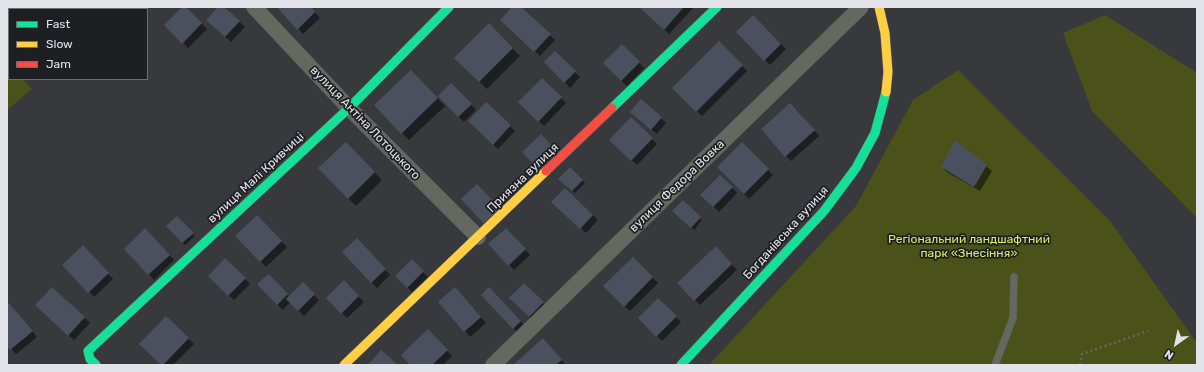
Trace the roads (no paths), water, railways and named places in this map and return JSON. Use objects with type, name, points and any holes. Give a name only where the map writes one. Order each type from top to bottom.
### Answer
[{"type":"street","name":"вулиця Антіна Лотоцького","points":[[254,7],[349,108],[478,237]]},
{"type":"street","name":"вулиця Малі Кривчиці","points":[[96,365],[90,359],[88,351],[349,108],[449,7]]},
{"type":"street","name":"Приязна вулиця","points":[[344,365],[717,7]]},
{"type":"street","name":"вулиця Федора Вовка","points":[[493,365],[861,7]]},
{"type":"street","name":"Богданівська вулиця","points":[[681,365],[824,212],[856,168],[872,140],[885,99],[888,72],[885,33],[879,7]]},
{"type":"lane","points":[[995,365],[1013,318],[1014,277]]},
{"type":"park label","name":"Регіональний ландшафтний парк «Знесіння»","points":[[969,247]]}]
